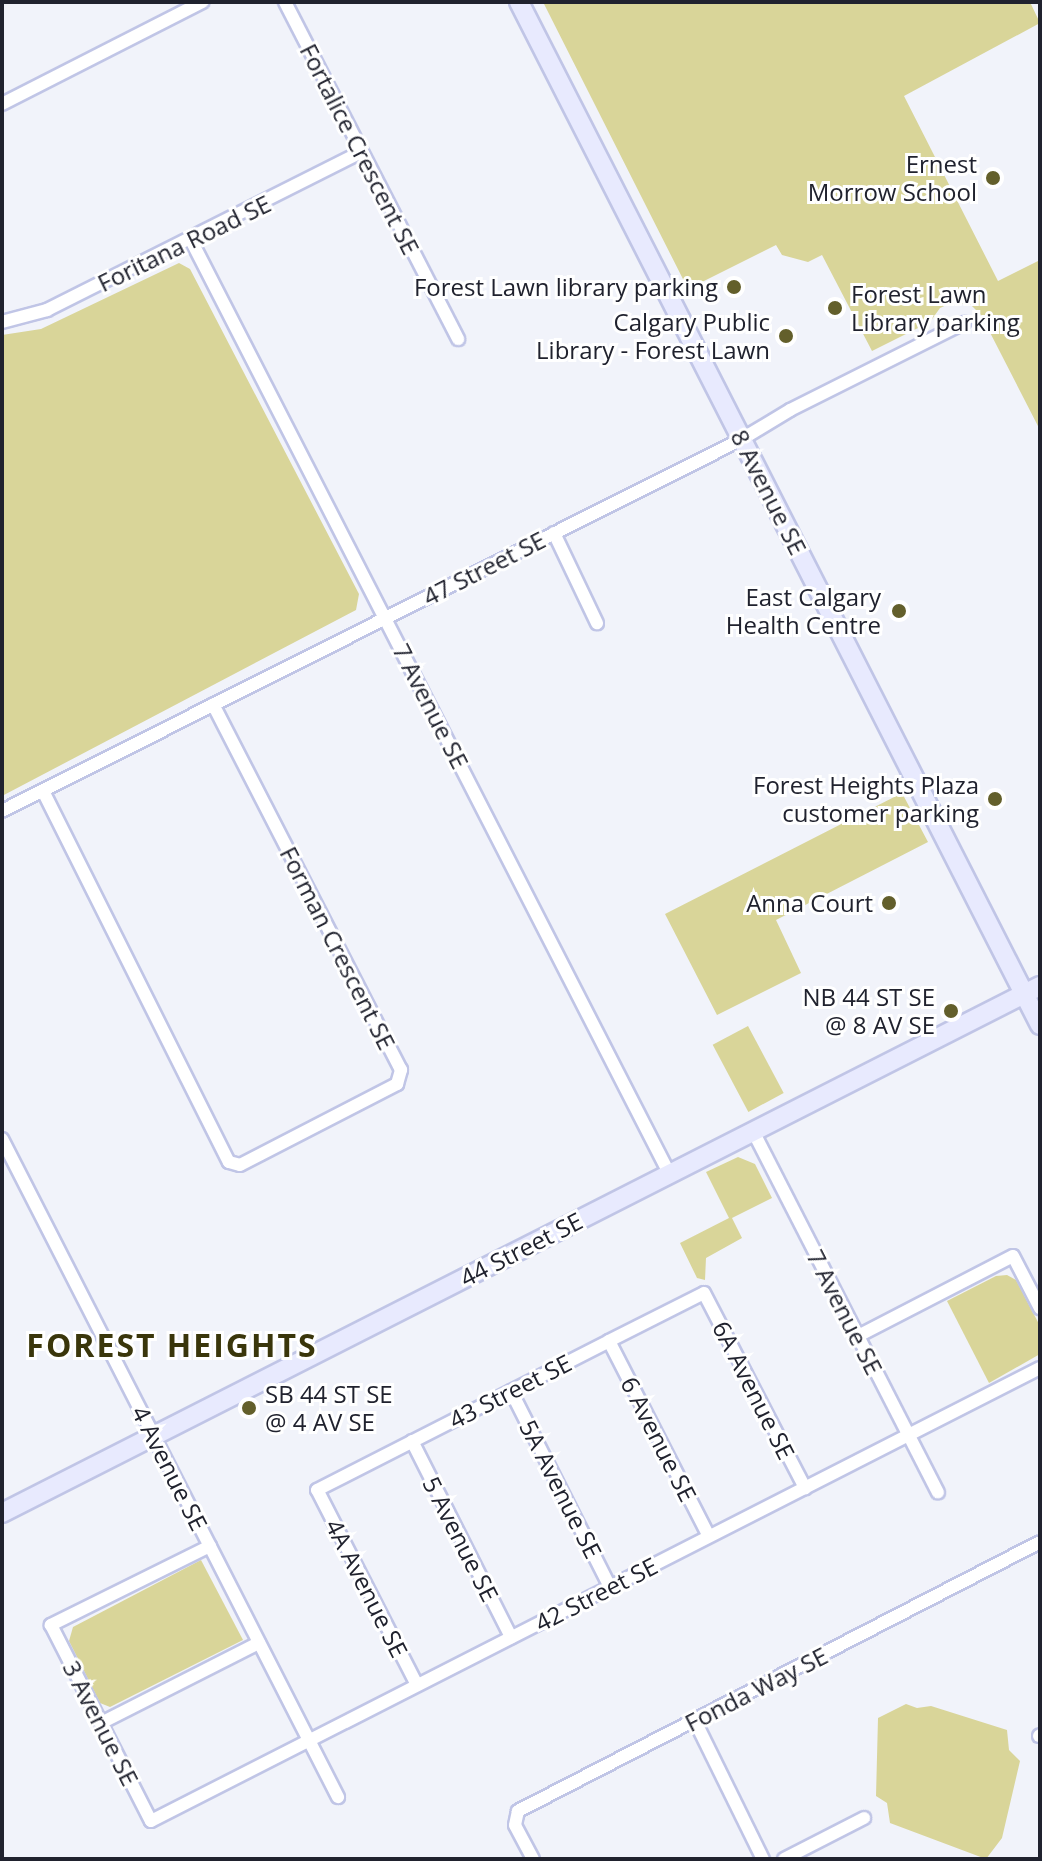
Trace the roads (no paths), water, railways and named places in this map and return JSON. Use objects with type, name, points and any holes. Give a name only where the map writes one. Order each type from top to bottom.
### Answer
[{"type":"street","points":[[2,104],[202,2]]},
{"type":"street","name":"Fortalice Crescent SE","points":[[285,2],[458,339]]},
{"type":"street","name":"8 Avenue SE","points":[[519,2],[742,439],[1032,990],[1040,1025]]},
{"type":"street","name":"Foritana Road SE","points":[[2,322],[47,310],[361,152]]},
{"type":"street","name":"7 Avenue SE","points":[[191,240],[669,1173]]},
{"type":"street","name":"47 Street SE","points":[[2,811],[742,439],[790,410],[964,323]]},
{"type":"street","points":[[554,533],[597,623]]},
{"type":"street","name":"Forman Crescent SE","points":[[43,791],[229,1162],[240,1165],[397,1084],[401,1070],[213,704]]},
{"type":"street","name":"44 Street SE","points":[[2,1513],[1032,990]]},
{"type":"street","name":"7 Avenue SE","points":[[753,1131],[938,1492]]},
{"type":"street","name":"4 Avenue SE","points":[[2,1139],[338,1797]]},
{"type":"street","points":[[858,1336],[1013,1256],[1040,1308]]},
{"type":"street","name":"43 Street SE","points":[[317,1490],[704,1293]]},
{"type":"street","name":"6A Avenue SE","points":[[704,1293],[805,1488]]},
{"type":"street","name":"6 Avenue SE","points":[[609,1341],[709,1536]]},
{"type":"street","name":"42 Street SE","points":[[151,1821],[1040,1368]]},
{"type":"street","name":"5A Avenue SE","points":[[511,1391],[610,1587]]},
{"type":"street","name":"5 Avenue SE","points":[[412,1441],[511,1637]]},
{"type":"street","name":"4A Avenue SE","points":[[317,1490],[417,1685]]},
{"type":"street","name":"Fonda Way SE","points":[[533,1859],[515,1825],[518,1811],[1040,1542]]},
{"type":"street","name":"3 Avenue SE","points":[[151,1821],[51,1625],[210,1546]]},
{"type":"street","points":[[101,1723],[259,1643]]},
{"type":"street","points":[[695,1721],[763,1859]]},
{"type":"street","points":[[784,1859],[864,1818]]},
{"type":"place","name":"Ernest Morrow School","points":[[993,178]]},
{"type":"place","name":"Forest Lawn library parking","points":[[734,287]]},
{"type":"place","name":"Forest Lawn Library parking","points":[[835,308]]},
{"type":"place","name":"Calgary Public Library - Forest Lawn","points":[[786,336]]},
{"type":"place","name":"East Calgary Health Centre","points":[[899,611]]},
{"type":"place","name":"Forest Heights Plaza customer parking","points":[[995,799]]},
{"type":"place","name":"Anna Court","points":[[889,903]]},
{"type":"place","name":"NB 44 ST SE @ 8 AV SE","points":[[951,1011]]},
{"type":"place","name":"SB 44 ST SE @ 4 AV SE","points":[[249,1408]]},
{"type":"district","name":"FOREST HEIGHTS","points":[[172,1345]]}]
